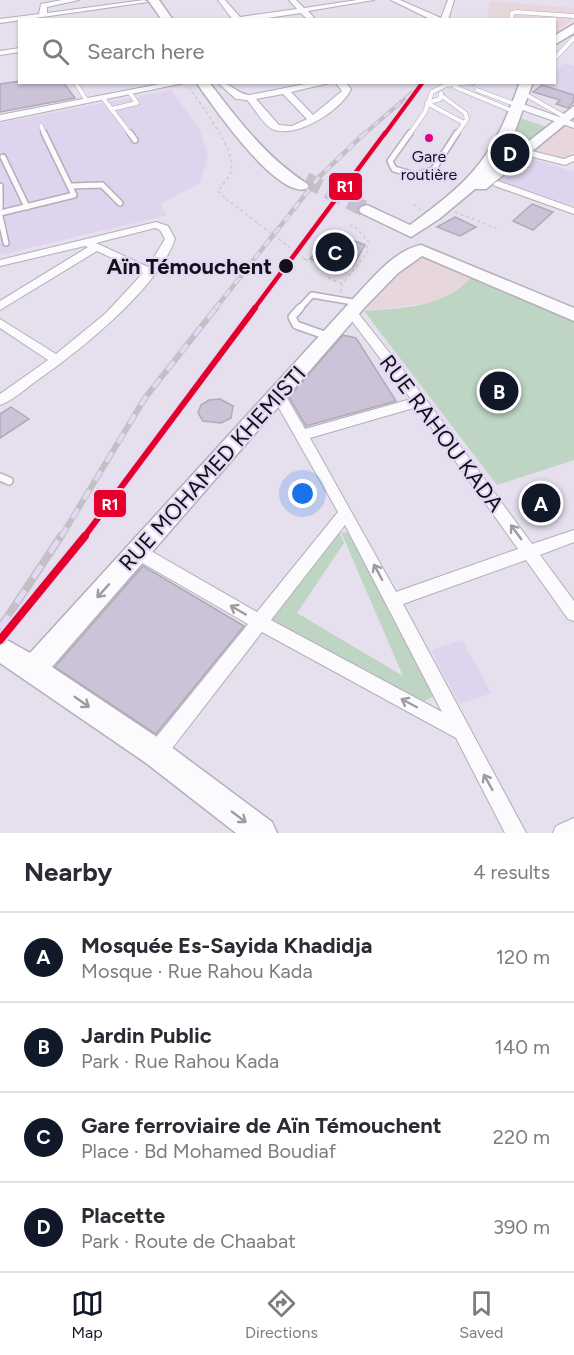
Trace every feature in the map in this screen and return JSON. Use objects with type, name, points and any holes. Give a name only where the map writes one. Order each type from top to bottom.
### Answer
[{"type":"main road","points":[[147,1],[155,18]]},
{"type":"main road","points":[[147,1],[166,18]]},
{"type":"main road","points":[[556,41],[574,27]]},
{"type":"main road","points":[[204,84],[260,154],[286,177],[304,183],[274,155],[216,84]]},
{"type":"main road","points":[[426,235],[486,169],[521,102]]},
{"type":"main road","points":[[426,235],[435,223],[450,210],[568,121]]},
{"type":"main road","points":[[358,217],[390,220],[574,303]]},
{"type":"main road","points":[[358,217],[406,237],[426,235],[574,315]]},
{"type":"main road","points":[[390,220],[406,237]]},
{"type":"main road","name":"RUE MOHAMED KHEMISTI","points":[[15,657],[138,552],[330,337],[350,305],[392,269],[426,235]]},
{"type":"main road","name":"RUE MOHAMED KHEMISTI","points":[[392,269],[406,237]]},
{"type":"main road","points":[[15,657],[156,753],[261,833]]},
{"type":"street","points":[[43,15],[43,5],[76,0]]},
{"type":"street","points":[[221,0],[237,18]]},
{"type":"street","points":[[292,0],[311,18]]},
{"type":"street","points":[[245,18],[371,0]]},
{"type":"street","points":[[394,0],[438,18]]},
{"type":"street","points":[[441,18],[451,0]]},
{"type":"street","points":[[22,18],[147,1]]},
{"type":"street","points":[[0,21],[18,18]]},
{"type":"street","points":[[0,52],[18,50]]},
{"type":"street","points":[[0,118],[176,84]]},
{"type":"street","points":[[223,84],[239,97],[250,98],[320,84]]},
{"type":"street","points":[[250,98],[278,128],[313,120],[346,92],[341,84]]},
{"type":"street","points":[[285,91],[313,120]]},
{"type":"street","points":[[521,102],[568,121]]},
{"type":"street","points":[[524,152],[565,162],[574,158]]},
{"type":"street","points":[[498,184],[574,211]]},
{"type":"street","points":[[0,263],[92,245],[156,225],[164,228],[170,239],[161,258],[118,309],[58,361],[0,400]]},
{"type":"street","points":[[92,245],[150,272]]},
{"type":"street","points":[[0,306],[92,245]]},
{"type":"street","name":"RUE RAHOU KADA","points":[[350,305],[574,615]]},
{"type":"street","points":[[0,323],[58,361]]},
{"type":"street","points":[[278,394],[346,513],[516,833]]},
{"type":"street","points":[[302,435],[420,401]]},
{"type":"street","points":[[156,753],[346,513]]},
{"type":"street","points":[[393,600],[574,537]]},
{"type":"street","points":[[138,552],[259,622],[460,730]]},
{"type":"street","points":[[563,833],[574,828]]},
{"type":"lane","points":[[511,18],[512,13],[516,12],[574,16]]},
{"type":"lane","points":[[556,58],[574,38]]},
{"type":"lane","points":[[76,84],[87,101]]},
{"type":"lane","points":[[442,96],[465,113],[464,123],[433,170],[415,175],[394,169],[390,161],[422,117],[432,92],[455,84],[553,112],[568,121]]},
{"type":"lane","points":[[442,96],[442,89],[453,86],[486,99],[501,110],[521,102],[534,84]]},
{"type":"lane","points":[[111,108],[137,103],[129,93]]},
{"type":"lane","points":[[427,103],[442,96]]},
{"type":"lane","points":[[103,98],[135,140]]},
{"type":"lane","points":[[486,99],[521,102]]},
{"type":"lane","points":[[427,103],[444,107],[464,123]]},
{"type":"lane","points":[[433,106],[435,111],[464,123]]},
{"type":"lane","points":[[6,243],[0,214],[70,198],[74,192],[41,126]]},
{"type":"lane","points":[[3,157],[27,207]]},
{"type":"lane","points":[[71,186],[102,185],[120,203]]},
{"type":"lane","points":[[0,186],[0,208]]},
{"type":"lane","points":[[330,337],[296,325],[292,317],[312,295],[350,305]]},
{"type":"lane","points":[[0,477],[9,481]]},
{"type":"path","points":[[187,84],[218,133],[232,165],[229,179],[218,190],[226,199],[305,259],[332,271],[329,278],[342,284],[350,305]]},
{"type":"path","points":[[414,204],[426,235]]},
{"type":"path","points":[[450,210],[496,228]]},
{"type":"path","points":[[342,284],[368,252],[366,249],[369,242],[355,227],[358,217]]},
{"type":"shaded area","points":[[490,1],[574,8],[574,18],[556,32],[556,18],[486,18]]},
{"type":"shaded area","points":[[564,63],[574,66],[574,95],[542,84],[556,84],[556,71]]},
{"type":"shaded area","points":[[171,90],[199,128],[208,155],[200,183],[160,204],[167,215],[0,255],[0,123]]},
{"type":"shaded area","points":[[564,126],[574,129],[574,151],[567,157],[557,159],[532,151]]},
{"type":"shaded area","points":[[527,157],[574,172],[574,206],[498,180]]},
{"type":"shaded area","points":[[433,257],[471,277],[460,290],[433,302],[364,311],[393,275],[414,259]]},
{"type":"shaded area","points":[[462,640],[491,693],[459,704],[431,650]]},
{"type":"green space","points":[[517,117],[547,127],[501,166]]},
{"type":"green space","points":[[471,277],[574,322],[574,460],[497,485],[364,311],[408,307],[436,301],[461,287]]},
{"type":"green space","points":[[339,531],[344,543],[297,613],[403,676],[341,532],[349,533],[437,694],[421,703],[264,621]]},
{"type":"building","points":[[18,81],[18,84],[64,84],[75,98],[0,112],[0,84]]},
{"type":"building","points":[[542,85],[574,95],[574,101],[568,108],[556,104],[560,100],[533,92]]},
{"type":"building","points":[[532,204],[553,212],[533,230],[513,221]]},
{"type":"building","points":[[455,217],[476,227],[460,236],[437,227]]},
{"type":"building","points":[[331,232],[365,245],[353,266],[344,268],[310,259]]},
{"type":"building","points":[[343,335],[356,338],[396,401],[306,426],[289,397]]},
{"type":"building","points":[[220,399],[233,406],[231,418],[221,423],[203,421],[198,413],[201,405],[209,400]]},
{"type":"building","points":[[11,407],[29,419],[0,438],[0,414]]},
{"type":"building","points":[[143,566],[244,626],[156,734],[55,667]]},
{"type":"tunnel","points":[[306,180],[367,210]]},
{"type":"railway","points":[[363,135],[422,84]]},
{"type":"railway","points":[[215,309],[319,177],[365,133]]},
{"type":"railway","points":[[61,537],[145,398],[216,308]]},
{"type":"railway","points":[[0,628],[61,536]]},
{"type":"transit line","name":"R1","points":[[0,640],[95,524],[422,84]]},
{"type":"place","name":"Gare routière","points":[[429,138]]},
{"type":"place","name":"Placette","points":[[510,153]]},
{"type":"place","name":"Gare ferroviaire de Aïn Témouchent","points":[[335,252]]},
{"type":"place","name":"Aïn Témouchent","points":[[286,266]]},
{"type":"place","name":"Jardin Public","points":[[499,391]]},
{"type":"place","name":"Mosquée Es-Sayida Khadidja","points":[[541,503]]}]
